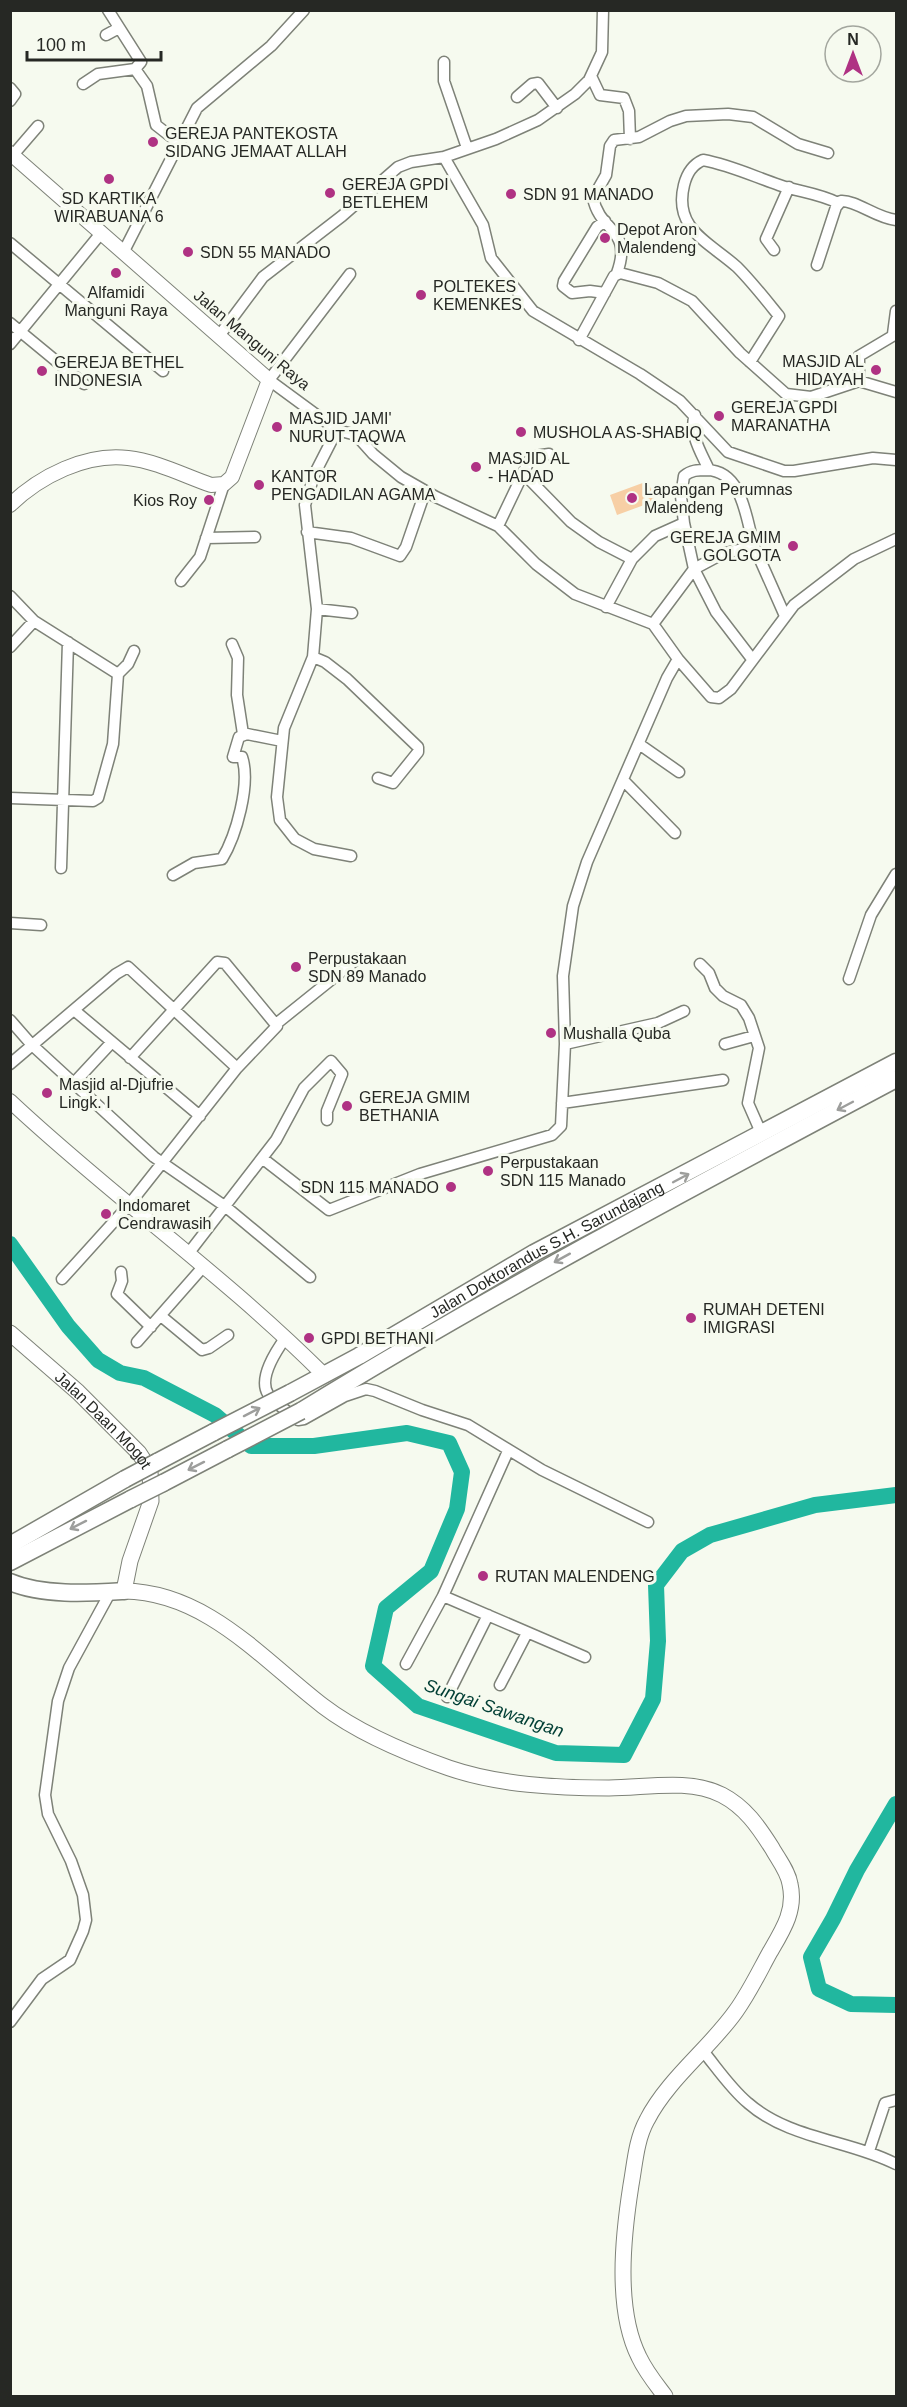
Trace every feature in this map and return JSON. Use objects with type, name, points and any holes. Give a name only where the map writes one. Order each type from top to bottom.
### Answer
[{"type":"main road","name":"Jalan Doktorandus S.H. Sarundajang","points":[[10,1562],[301,1411],[718,1166],[762,1135],[897,1062]]},
{"type":"main road","name":"Jalan Doktorandus S.H. Sarundajang","points":[[10,1545],[125,1479],[290,1393],[534,1253],[897,1079]]},
{"type":"main road","name":"Jalan Daan Mogot","points":[[10,1333],[78,1392],[139,1453],[150,1470],[151,1501],[117,1591]]},
{"type":"main road","points":[[130,1561],[131,1573],[138,1583],[153,1592],[178,1600],[236,1635],[324,1707],[353,1725],[450,1768],[485,1778],[557,1787],[682,1785],[705,1788],[740,1806],[756,1822],[790,1881],[792,1898],[789,1920],[737,2010],[647,2118],[639,2138],[625,2223],[622,2247],[630,2329],[637,2355],[665,2397]]},
{"type":"main road","points":[[10,1582],[24,1587],[153,1592]]},
{"type":"street","points":[[83,84],[98,74],[135,69],[141,62],[108,10]]},
{"type":"street","points":[[124,251],[191,116],[206,99],[272,46],[304,10]]},
{"type":"street","points":[[219,336],[263,277],[342,216],[398,167],[411,162],[444,157],[520,128],[557,108],[575,94],[591,76],[602,52],[603,10]]},
{"type":"street","points":[[106,34],[119,28]]},
{"type":"street","points":[[444,62],[444,81],[467,148]]},
{"type":"street","points":[[135,69],[147,87],[156,125],[179,143]]},
{"type":"street","points":[[591,76],[600,95],[624,98],[629,111],[630,139]]},
{"type":"street","points":[[517,96],[532,84],[538,83],[557,108]]},
{"type":"street","points":[[10,88],[15,94],[10,101]]},
{"type":"street","points":[[579,340],[617,273],[622,256],[621,244],[594,202],[594,195],[606,175],[613,141],[630,139],[686,116],[746,115],[798,144],[828,153]]},
{"type":"street","points":[[12,154],[38,126]]},
{"type":"street","name":"Jalan Manguni Raya","points":[[12,154],[269,380],[337,430],[356,435],[385,464],[425,492],[498,526],[550,576],[575,594],[653,624]]},
{"type":"street","points":[[444,157],[483,225],[491,258],[533,311],[640,374],[680,401],[695,415],[715,442],[728,452],[784,471],[808,471],[873,458],[897,460]]},
{"type":"street","points":[[750,362],[779,316],[736,267],[691,227],[681,210],[684,183],[690,170],[703,160],[740,169],[789,187],[821,194],[838,203],[848,201],[877,216],[897,220]]},
{"type":"street","points":[[774,250],[766,239],[789,187]]},
{"type":"street","points":[[817,265],[838,203]]},
{"type":"street","points":[[603,298],[590,291],[572,293],[563,286],[591,237],[605,221]]},
{"type":"street","points":[[10,344],[102,232]]},
{"type":"street","points":[[10,243],[163,371]]},
{"type":"street","points":[[617,273],[658,283],[692,301],[750,362],[786,394],[794,397],[818,395],[860,381],[897,392]]},
{"type":"street","points":[[181,580],[199,560],[224,484],[232,477],[269,380],[350,274]]},
{"type":"street","points":[[860,381],[859,356],[895,334],[897,311]]},
{"type":"street","points":[[10,323],[84,384]]},
{"type":"street","points":[[695,415],[692,421],[695,437],[709,470]]},
{"type":"street","points":[[337,430],[307,497],[307,532],[317,609],[313,657],[288,716],[282,741],[277,797],[283,826],[295,839],[314,849],[351,856]]},
{"type":"street","points":[[498,526],[520,477],[531,459],[549,454]]},
{"type":"street","points":[[10,505],[63,470],[104,458],[135,459],[212,485],[224,484]]},
{"type":"street","points":[[752,659],[716,612],[694,569],[684,523],[683,479],[693,471],[709,470],[730,478],[739,495],[754,546],[785,616]]},
{"type":"street","points":[[520,477],[529,479],[586,533],[632,559]]},
{"type":"street","points":[[307,532],[351,538],[400,556],[406,547],[425,492]]},
{"type":"street","points":[[606,607],[632,559],[655,536],[684,523]]},
{"type":"street","points":[[206,538],[255,537]]},
{"type":"street","points":[[754,546],[722,554],[694,569],[653,624],[707,694],[716,698],[731,689],[785,616],[803,598],[854,559],[897,539]]},
{"type":"street","points":[[10,596],[34,621],[118,674]]},
{"type":"street","points":[[317,609],[351,614]]},
{"type":"street","points":[[10,647],[34,621]]},
{"type":"street","points":[[61,868],[68,642]]},
{"type":"street","points":[[232,644],[238,658],[237,696],[243,734]]},
{"type":"street","points":[[10,798],[63,798],[93,801],[98,798],[113,744],[118,674],[128,664],[134,651]]},
{"type":"street","points":[[313,657],[325,662],[347,679],[418,747],[418,752],[393,783],[378,778]]},
{"type":"street","points":[[262,1158],[329,1210],[420,1174],[552,1134],[561,1126],[565,1044],[563,976],[573,906],[587,861],[624,781],[666,678],[678,659]]},
{"type":"street","points":[[173,875],[194,863],[222,860],[233,842],[244,790],[245,765],[242,757],[233,757],[237,739],[243,734],[282,741]]},
{"type":"street","points":[[639,744],[679,772]]},
{"type":"street","points":[[624,781],[675,833]]},
{"type":"street","points":[[849,979],[872,915],[897,874]]},
{"type":"street","points":[[10,923],[41,925]]},
{"type":"street","points":[[276,1024],[357,959]]},
{"type":"street","points":[[62,1279],[128,1206],[237,1068],[277,1028],[239,979],[220,961],[214,964],[130,1058]]},
{"type":"street","points":[[700,964],[709,973],[713,985],[723,996],[735,1000],[745,1010],[759,1048],[759,1058],[748,1103],[762,1135]]},
{"type":"street","points":[[10,1064],[128,967],[237,1068]]},
{"type":"street","points":[[74,1010],[200,1116]]},
{"type":"street","points":[[565,1044],[658,1023],[684,1011]]},
{"type":"street","points":[[10,1020],[73,1084],[154,1157],[226,1206],[310,1277]]},
{"type":"street","points":[[725,1044],[754,1036]]},
{"type":"street","points":[[73,1084],[111,1042]]},
{"type":"street","points":[[188,1254],[280,1134],[304,1088],[332,1061],[342,1074],[327,1112],[327,1120]]},
{"type":"street","points":[[562,1103],[723,1080]]},
{"type":"street","points":[[10,1101],[128,1206],[286,1337],[323,1374]]},
{"type":"street","points":[[137,1342],[203,1268]]},
{"type":"street","points":[[121,1272],[122,1281],[117,1294],[151,1327]]},
{"type":"street","points":[[161,1316],[202,1350],[228,1335]]},
{"type":"street","points":[[286,1337],[266,1374],[266,1385],[270,1396],[298,1420],[304,1419],[345,1396],[366,1389],[468,1425],[490,1437],[508,1452],[648,1522]]},
{"type":"street","points":[[361,1375],[405,1403]]},
{"type":"street","points":[[406,1664],[443,1596],[508,1452]]},
{"type":"street","points":[[10,2022],[37,1984],[70,1960],[86,1920],[83,1895],[71,1861],[48,1815],[45,1796],[54,1715],[69,1668],[117,1591]]},
{"type":"street","points":[[443,1596],[585,1658]]},
{"type":"street","points":[[447,1697],[488,1615]]},
{"type":"street","points":[[500,1685],[527,1633]]},
{"type":"street","points":[[703,2051],[750,2106],[806,2134],[869,2151],[897,2164]]},
{"type":"street","points":[[869,2151],[885,2103],[897,2100]]},
{"type":"shaded area","name":"Lapangan Perumnas Malendeng","points":[[648,481],[655,501],[617,515],[610,495]]},
{"type":"waterway","name":"Sungai Sawangan","points":[[10,1244],[68,1326],[98,1360],[120,1373],[144,1378],[215,1415],[251,1446],[314,1446],[407,1433],[449,1443],[462,1472],[457,1509],[431,1571],[386,1608],[373,1666],[418,1706],[556,1753],[624,1755],[653,1699],[658,1641],[656,1585],[682,1551],[710,1535],[815,1505],[896,1495]]},
{"type":"waterway","name":"Sungai Sawangan","points":[[896,1804],[857,1870],[811,1957],[819,1989],[851,2004],[896,2005]]},
{"type":"place","name":"GEREJA PANTEKOSTA SIDANG JEMAAT ALLAH","points":[[153,142]]},
{"type":"place","name":"SD KARTIKA WIRABUANA 6","points":[[109,179]]},
{"type":"place","name":"GEREJA GPDI BETLEHEM","points":[[330,193]]},
{"type":"place","name":"SDN 91 MANADO","points":[[511,194]]},
{"type":"place","name":"Depot Aron Malendeng","points":[[605,238]]},
{"type":"place","name":"SDN 55 MANADO","points":[[188,252]]},
{"type":"place","name":"Alfamidi Manguni Raya","points":[[116,273]]},
{"type":"place","name":"POLTEKES KEMENKES","points":[[421,295]]},
{"type":"place","name":"MASJID AL HIDAYAH","points":[[876,370]]},
{"type":"place","name":"GEREJA BETHEL INDONESIA","points":[[42,371]]},
{"type":"place","name":"GEREJA GPDI MARANATHA","points":[[719,416]]},
{"type":"place","name":"MASJID JAMI' NURUT TAQWA","points":[[277,427]]},
{"type":"place","name":"MUSHOLA AS-SHABIQ","points":[[521,432]]},
{"type":"place","name":"MASJID AL - HADAD","points":[[476,467]]},
{"type":"place","name":"KANTOR PENGADILAN AGAMA","points":[[259,485]]},
{"type":"place","name":"Lapangan Perumnas Malendeng","points":[[632,498]]},
{"type":"place","name":"Kios Roy","points":[[209,500]]},
{"type":"place","name":"GEREJA GMIM GOLGOTA","points":[[793,546]]},
{"type":"place","name":"Perpustakaan SDN 89 Manado","points":[[296,967]]},
{"type":"place","name":"Mushalla Quba","points":[[551,1033]]},
{"type":"place","name":"Masjid al-Djufrie Lingk. I","points":[[47,1093]]},
{"type":"place","name":"GEREJA GMIM BETHANIA","points":[[347,1106]]},
{"type":"place","name":"Perpustakaan SDN 115 Manado","points":[[488,1171]]},
{"type":"place","name":"SDN 115 MANADO","points":[[451,1187]]},
{"type":"place","name":"Indomaret Cendrawasih","points":[[106,1214]]},
{"type":"place","name":"RUMAH DETENI IMIGRASI","points":[[691,1318]]},
{"type":"place","name":"GPDI BETHANI","points":[[309,1338]]},
{"type":"place","name":"RUTAN MALENDENG","points":[[483,1576]]}]
